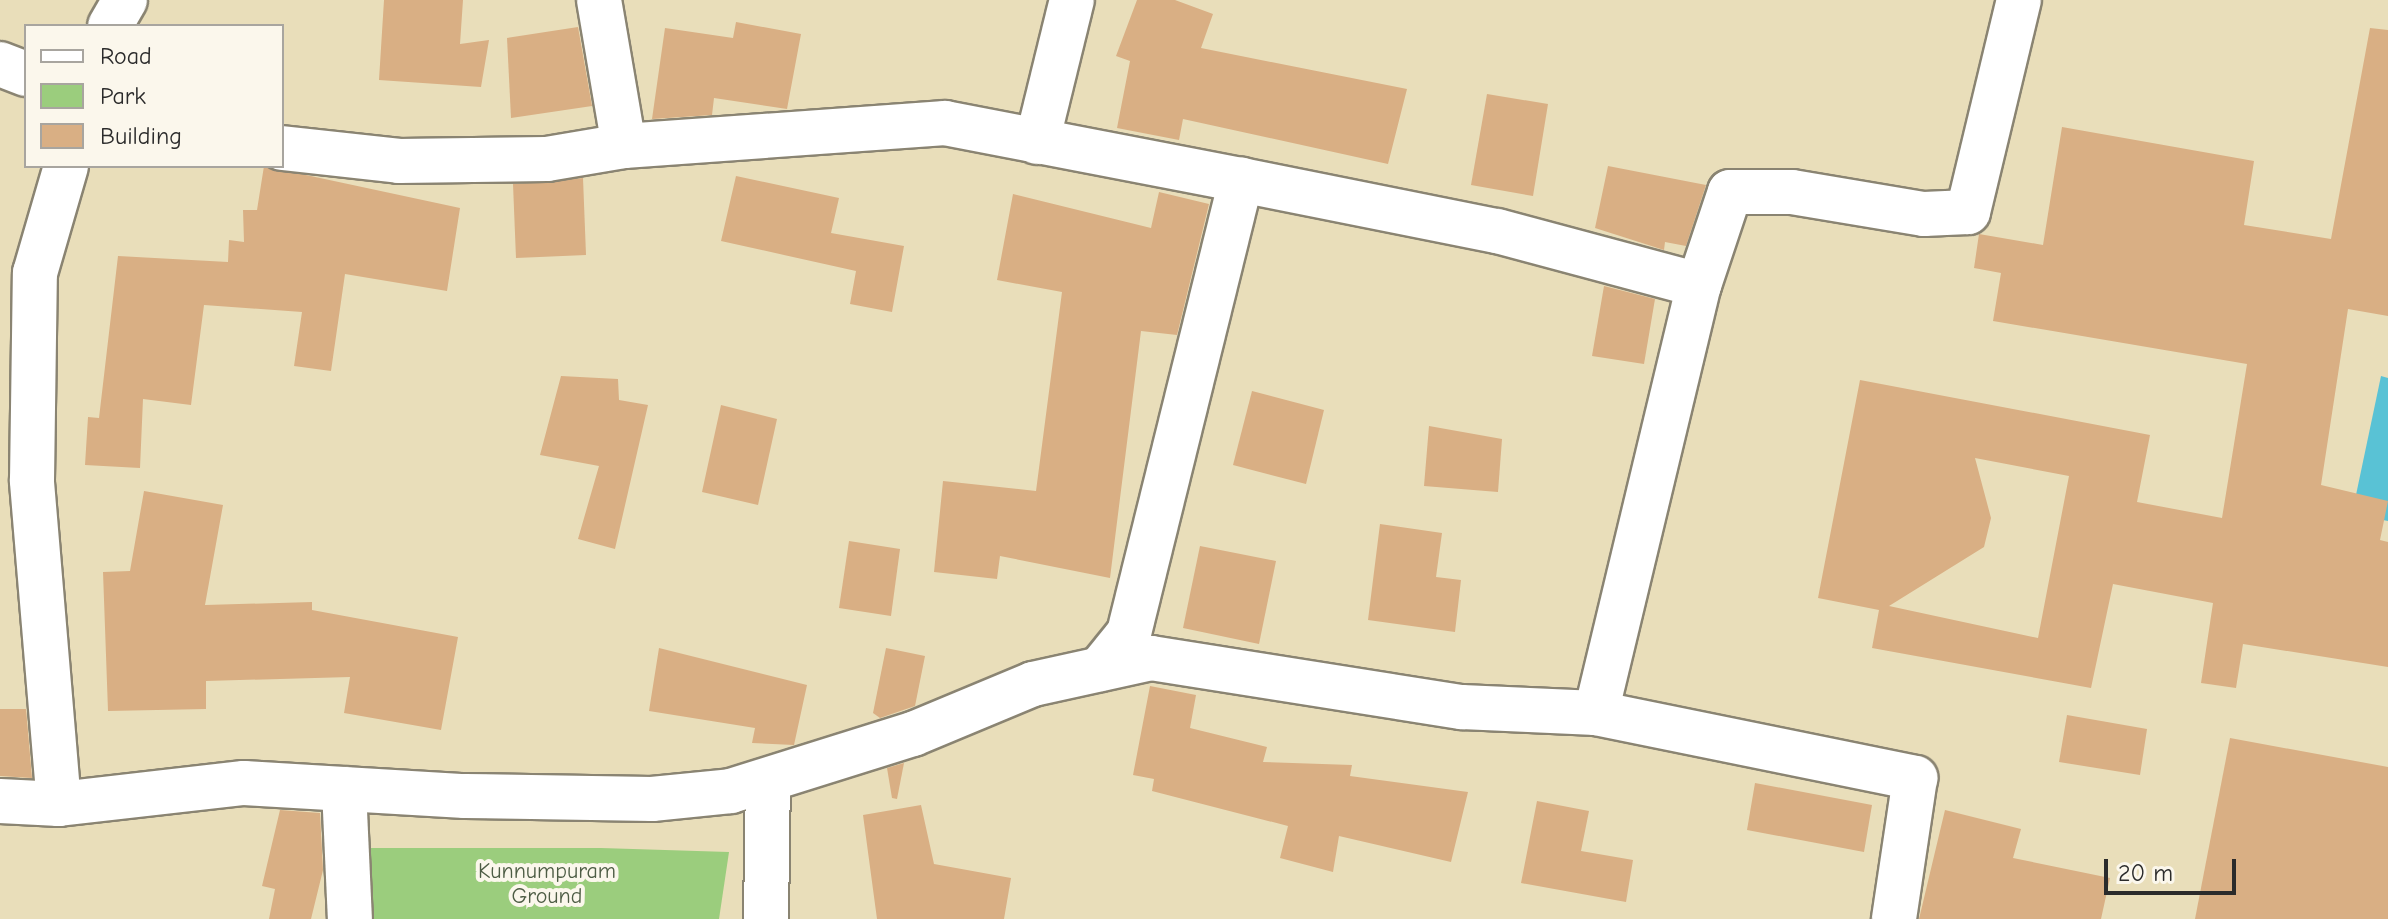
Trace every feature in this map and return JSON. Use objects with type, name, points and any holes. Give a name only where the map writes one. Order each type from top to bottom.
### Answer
[{"type":"street","points":[[111,24],[125,0]]},
{"type":"street","points":[[599,0],[624,146]]},
{"type":"street","points":[[1037,142],[1072,0]]},
{"type":"street","points":[[1596,713],[1699,285],[1730,192],[1792,192],[1924,214],[1968,212],[2019,0]]},
{"type":"street","points":[[0,64],[24,73]]},
{"type":"street","points":[[284,148],[399,161],[547,159],[624,146],[945,123],[1542,241],[1699,285]]},
{"type":"street","points":[[59,804],[32,480],[35,273],[65,168]]},
{"type":"street","points":[[1100,669],[1129,633],[1241,180]]},
{"type":"street","points":[[0,801],[59,804],[244,783],[652,799],[768,782],[1033,684],[1151,658],[1462,707],[1596,713],[1915,778],[1894,919]]},
{"type":"street","points":[[766,919],[768,782]]},
{"type":"street","points":[[344,789],[350,919]]},
{"type":"green space","name":"Kunnumpuram Ground","points":[[371,848],[601,848],[729,852],[719,919],[366,919]]},
{"type":"water","points":[[2381,376],[2388,378],[2388,521],[2352,514]]},
{"type":"building","points":[[384,0],[463,0],[460,44],[489,40],[481,87],[379,80]]},
{"type":"building","points":[[1137,0],[1175,0],[1213,14],[1201,48],[1407,89],[1388,164],[1183,119],[1179,140],[1117,128],[1130,61],[1116,56]]},
{"type":"building","points":[[736,22],[801,34],[787,109],[714,98],[712,115],[652,119],[665,28],[733,38]]},
{"type":"building","points":[[578,27],[592,106],[511,118],[507,38]]},
{"type":"building","points":[[2370,28],[2388,30],[2388,316],[2348,309],[2321,485],[2388,501],[2380,540],[2388,542],[2388,667],[2243,644],[2236,688],[2201,683],[2213,603],[2113,584],[2091,688],[1872,648],[1879,610],[1818,598],[1860,380],[2150,435],[2137,502],[2222,518],[2247,364],[1993,321],[2001,273],[1974,268],[1979,234],[2043,245],[2062,127],[2254,161],[2244,225],[2331,239]],"holes":[[[1975,458],[2069,476],[2038,638],[1889,606],[1984,547],[1991,518]]]},
{"type":"building","points":[[1487,94],[1548,104],[1533,196],[1471,185]]},
{"type":"building","points":[[1608,166],[1706,185],[1686,246],[1665,242],[1664,250],[1595,228]]},
{"type":"building","points":[[264,168],[460,208],[447,291],[345,274],[331,371],[294,366],[302,312],[204,305],[191,405],[143,399],[140,468],[85,465],[88,417],[99,418],[118,256],[228,262],[229,240],[244,242],[243,210],[257,210]]},
{"type":"building","points":[[736,176],[839,198],[831,233],[904,246],[892,312],[850,304],[856,271],[721,241]]},
{"type":"building","points":[[583,178],[586,255],[516,258],[513,184]]},
{"type":"building","points":[[1159,192],[1209,204],[1177,335],[1141,331],[1110,578],[1000,556],[997,579],[934,572],[943,481],[1036,491],[1062,292],[997,280],[1013,194],[1151,228]]},
{"type":"building","points":[[1604,286],[1655,299],[1644,364],[1592,356]]},
{"type":"building","points":[[561,376],[618,379],[619,400],[648,405],[615,549],[578,539],[599,466],[540,455]]},
{"type":"building","points":[[1252,391],[1324,410],[1306,484],[1233,465]]},
{"type":"building","points":[[721,405],[777,419],[758,505],[702,492]]},
{"type":"building","points":[[1429,426],[1502,439],[1498,492],[1424,486]]},
{"type":"building","points":[[144,491],[223,505],[205,605],[312,602],[312,610],[458,637],[441,730],[344,713],[350,677],[206,681],[206,709],[108,711],[103,572],[130,571]]},
{"type":"building","points":[[1380,524],[1442,533],[1436,577],[1461,580],[1455,632],[1368,620]]},
{"type":"building","points":[[849,541],[900,549],[891,616],[839,608]]},
{"type":"building","points":[[1200,546],[1276,561],[1259,644],[1183,628]]},
{"type":"building","points":[[659,648],[807,685],[794,745],[752,743],[755,728],[649,711]]},
{"type":"building","points":[[886,648],[925,656],[915,706],[880,718],[873,713]]},
{"type":"building","points":[[1150,686],[1196,695],[1190,728],[1267,747],[1263,762],[1352,765],[1350,776],[1468,792],[1451,862],[1339,836],[1333,872],[1280,858],[1288,826],[1152,791],[1154,779],[1133,775]]},
{"type":"building","points":[[0,709],[26,709],[32,778],[0,776]]},
{"type":"building","points":[[2067,715],[2147,729],[2140,775],[2059,762]]},
{"type":"building","points":[[2230,738],[2388,767],[2388,919],[2195,919]]},
{"type":"building","points":[[904,763],[897,799],[892,798],[887,768]]},
{"type":"building","points":[[1755,783],[1872,805],[1864,852],[1747,830]]},
{"type":"building","points":[[1537,801],[1589,811],[1581,851],[1633,860],[1626,902],[1521,883]]},
{"type":"building","points":[[921,805],[934,864],[1011,878],[1004,919],[877,919],[863,815]]},
{"type":"building","points":[[280,810],[320,813],[323,870],[311,919],[269,919],[275,889],[262,886]]},
{"type":"building","points":[[1945,810],[2021,829],[2013,858],[2110,878],[2101,919],[1919,919]]}]
